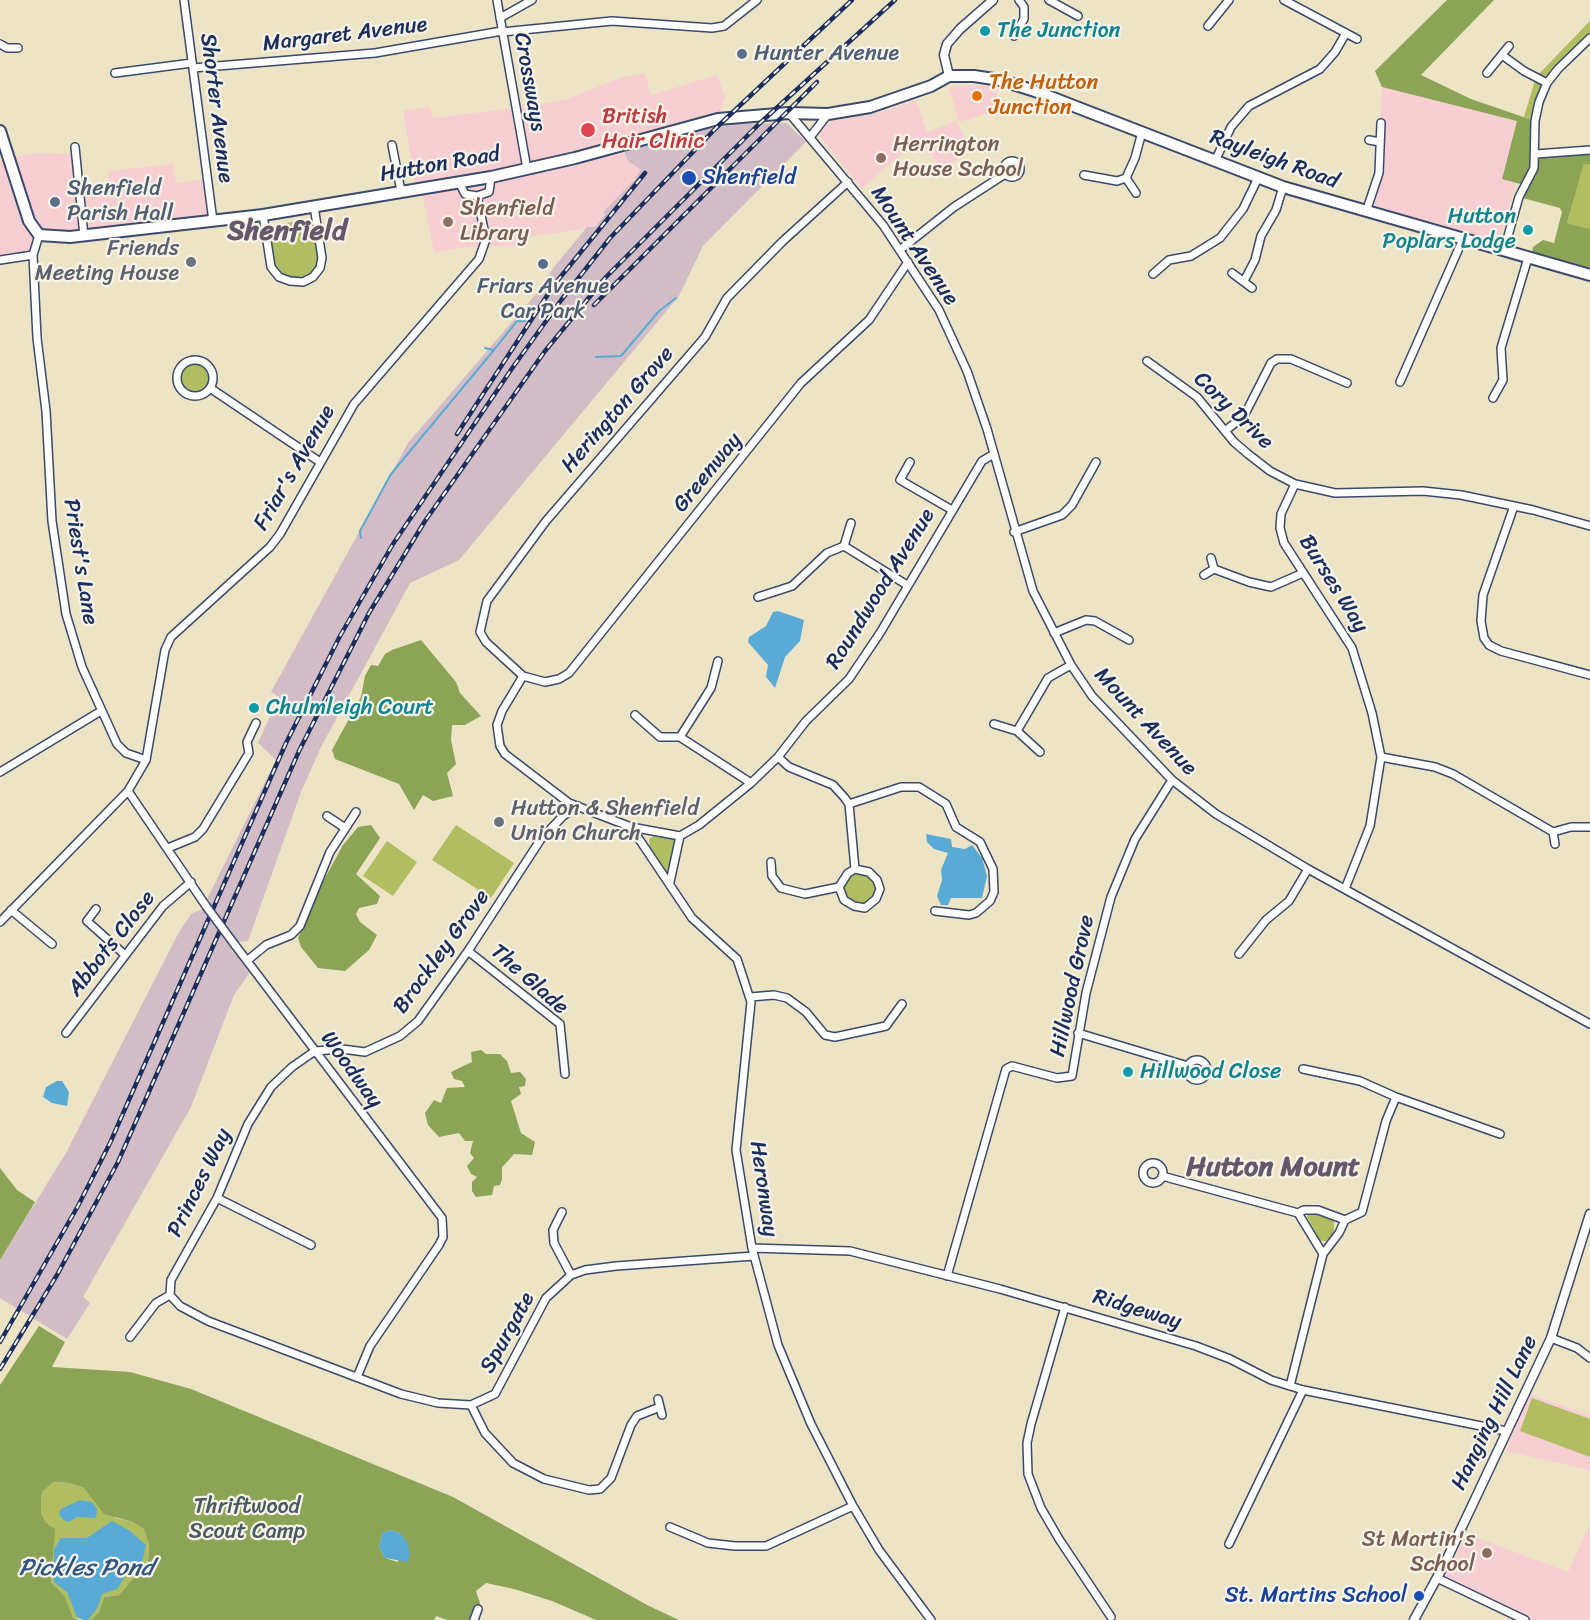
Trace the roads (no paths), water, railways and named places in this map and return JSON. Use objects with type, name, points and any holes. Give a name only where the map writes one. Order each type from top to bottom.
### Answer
[{"type":"main road","name":"Rayleigh Road","points":[[949,76],[974,75],[1000,80],[1283,187],[1590,274]]},
{"type":"main road","name":"Hutton Road","points":[[39,235],[84,236],[263,215],[490,177],[526,170],[684,126],[718,119],[789,113],[828,114],[870,106],[931,86],[949,76]]},
{"type":"main road","points":[[0,131],[2,150],[29,221],[39,235]]},
{"type":"street","name":"Shorter Avenue","points":[[184,0],[213,221]]},
{"type":"street","name":"Crossways","points":[[497,0],[526,170]]},
{"type":"street","points":[[501,18],[532,0]]},
{"type":"street","points":[[502,32],[612,21],[712,28],[724,26],[757,0]]},
{"type":"street","points":[[949,76],[944,56],[947,44],[960,29],[993,0]]},
{"type":"street","points":[[1014,36],[1024,20],[1024,7],[1019,0]]},
{"type":"street","points":[[1049,0],[1078,16]]},
{"type":"street","points":[[1208,26],[1229,0]]},
{"type":"street","points":[[1284,0],[1357,39]]},
{"type":"street","name":"Margaret Avenue","points":[[115,73],[375,53],[502,32]]},
{"type":"street","points":[[1215,161],[1231,127],[1249,106],[1320,69],[1335,52],[1346,33]]},
{"type":"street","points":[[1503,250],[1519,197],[1534,168],[1535,120],[1547,83],[1590,38]]},
{"type":"street","points":[[0,44],[7,48],[18,48]]},
{"type":"street","points":[[1487,73],[1509,46]]},
{"type":"street","points":[[1502,55],[1524,71],[1547,83]]},
{"type":"street","name":"Mount Avenue","points":[[789,113],[811,136],[901,249],[939,310],[960,353],[994,454],[1014,532],[1033,591],[1071,664],[1092,696],[1172,780],[1216,814],[1345,889],[1590,1024]]},
{"type":"street","points":[[811,136],[828,114]]},
{"type":"street","points":[[1366,212],[1377,183],[1381,123]]},
{"type":"street","points":[[1126,178],[1135,158],[1142,132]]},
{"type":"street","points":[[1369,140],[1380,141]]},
{"type":"street","points":[[392,146],[401,191]]},
{"type":"street","points":[[75,147],[84,236]]},
{"type":"street","points":[[1536,154],[1590,150]]},
{"type":"street","points":[[901,249],[954,207],[1005,174]]},
{"type":"street","points":[[1084,175],[1117,180],[1126,178]]},
{"type":"street","points":[[459,182],[465,194],[477,196],[489,192],[490,177]]},
{"type":"street","points":[[1126,178],[1136,193]]},
{"type":"street","points":[[1153,274],[1169,260],[1191,256],[1220,238],[1243,209],[1258,178]]},
{"type":"street","name":"Herington Grove","points":[[523,676],[486,642],[480,632],[487,602],[546,521],[705,337],[727,298],[783,240],[848,182]]},
{"type":"street","points":[[1244,281],[1255,260],[1261,236],[1276,210],[1283,187]]},
{"type":"street","name":"Friar's Avenue","points":[[146,760],[165,650],[171,638],[270,547],[280,534],[354,405],[483,253],[486,239],[477,196]]},
{"type":"street","points":[[263,215],[271,267],[279,277],[303,282],[313,277],[320,268],[322,258],[314,206]]},
{"type":"street","name":"Priest's Lane","points":[[39,235],[33,255],[37,338],[61,586],[82,667],[117,744],[126,753],[146,760]]},
{"type":"street","points":[[1400,382],[1463,239]]},
{"type":"street","points":[[0,260],[33,255]]},
{"type":"street","points":[[1493,398],[1503,380],[1501,348],[1528,258]]},
{"type":"street","name":"Greenway","points":[[523,676],[545,682],[559,679],[569,673],[801,383],[869,320],[908,262]]},
{"type":"street","points":[[1232,273],[1252,288]]},
{"type":"street","points":[[1225,431],[1244,416],[1271,363],[1277,359],[1284,357],[1291,359],[1347,383]]},
{"type":"street","name":"Cory Drive","points":[[1147,361],[1197,398],[1225,431],[1259,463],[1295,484]]},
{"type":"street","points":[[186,362],[202,362],[212,373],[210,388],[201,396],[189,396],[177,383],[178,371],[186,362]]},
{"type":"street","points":[[210,388],[320,462]]},
{"type":"street","name":"Roundwood Avenue","points":[[680,836],[699,825],[751,783],[778,757],[806,721],[849,679],[880,633],[982,461],[994,454]]},
{"type":"street","name":"Roundwood Avenue","points":[[909,462],[900,480],[952,510]]},
{"type":"street","points":[[1014,532],[1062,515],[1072,505],[1096,462]]},
{"type":"street","points":[[1295,484],[1335,493],[1423,491],[1514,506],[1590,526]]},
{"type":"street","name":"Burses Way","points":[[1295,484],[1281,514],[1284,543],[1352,648],[1372,713],[1381,757],[1370,826],[1345,889]]},
{"type":"street","points":[[1514,506],[1483,595],[1481,621],[1484,638],[1489,645],[1501,651],[1590,675]]},
{"type":"street","points":[[844,546],[851,523]]},
{"type":"street","points":[[844,546],[907,585]]},
{"type":"street","points":[[758,597],[792,586],[827,553],[844,546]]},
{"type":"street","points":[[1210,558],[1214,569]]},
{"type":"street","points":[[1204,575],[1214,569],[1271,587],[1303,573]]},
{"type":"street","points":[[1054,633],[1086,620],[1095,621],[1129,640]]},
{"type":"street","points":[[680,737],[711,688],[718,661]]},
{"type":"street","points":[[1017,731],[1048,678],[1071,664]]},
{"type":"street","points":[[523,676],[500,718],[497,737],[500,747],[514,762],[560,798],[631,827],[680,836],[670,882]]},
{"type":"street","points":[[0,772],[101,711]]},
{"type":"street","points":[[635,715],[660,737],[680,737],[751,783]]},
{"type":"street","points":[[168,848],[195,837],[203,829],[249,753],[248,742],[256,723]]},
{"type":"street","points":[[994,724],[1017,731],[1040,752]]},
{"type":"street","points":[[778,757],[789,767],[833,785],[849,804],[855,869]]},
{"type":"street","points":[[1381,757],[1435,767],[1453,774],[1553,832],[1571,827],[1590,827]]},
{"type":"street","points":[[0,922],[128,791],[146,760]]},
{"type":"street","name":"Hillwood Grove","points":[[947,1276],[1006,1069],[1012,1066],[1057,1078],[1068,1078],[1074,1069],[1078,1033],[1111,897],[1135,839],[1172,780]]},
{"type":"street","points":[[849,804],[908,786],[919,787],[940,800],[950,810],[956,827],[974,837],[986,850],[994,881],[990,901],[976,913],[960,915],[935,911]]},
{"type":"street","name":"Woodway","points":[[128,791],[206,906],[442,1218],[443,1228],[439,1245],[369,1346],[357,1377]]},
{"type":"street","points":[[560,798],[563,816]]},
{"type":"street","name":"Brockley Grove","points":[[315,1051],[342,1049],[365,1052],[400,1036],[418,1021],[468,951],[541,839],[563,816],[578,806]]},
{"type":"street","points":[[248,960],[266,945],[291,935],[300,926],[330,852],[356,812]]},
{"type":"street","points":[[327,816],[345,828]]},
{"type":"street","name":"Heronway","points":[[631,827],[699,927],[737,959],[750,997],[748,1044],[736,1150],[753,1252],[778,1345],[790,1377],[853,1506],[879,1550],[931,1620]]},
{"type":"street","points":[[1553,832],[1555,844]]},
{"type":"street","points":[[771,862],[776,882],[788,892],[815,894],[839,887],[848,873],[855,869],[869,872],[877,880],[880,889],[876,899],[865,908],[854,906],[844,900],[839,887]]},
{"type":"street","points":[[1239,954],[1266,920],[1288,901],[1308,868]]},
{"type":"street","name":"Abbots Close","points":[[66,1033],[163,906],[191,882]]},
{"type":"street","points":[[96,909],[87,921],[125,955]]},
{"type":"street","points":[[11,910],[52,944]]},
{"type":"street","name":"The Glade","points":[[468,951],[560,1024],[565,1074]]},
{"type":"street","points":[[750,997],[774,995],[787,998],[806,1011],[825,1035],[835,1037],[886,1026],[902,1004]]},
{"type":"street","points":[[1078,1033],[1188,1066]]},
{"type":"street","name":"Princes Way","points":[[170,1295],[171,1280],[217,1198],[258,1106],[271,1087],[292,1067],[315,1051]]},
{"type":"street","points":[[1303,1069],[1360,1081],[1396,1097],[1500,1134]]},
{"type":"street","points":[[1290,1386],[1323,1254],[1339,1233],[1345,1220],[1362,1212],[1386,1121],[1396,1097]]},
{"type":"street","points":[[1162,1176],[1298,1213],[1304,1210],[1318,1210],[1345,1220]]},
{"type":"street","points":[[217,1198],[311,1245]]},
{"type":"street","points":[[562,1212],[553,1230],[554,1243],[571,1275]]},
{"type":"street","points":[[1298,1213],[1323,1254]]},
{"type":"street","name":"Hanging Hill Lane","points":[[1414,1620],[1437,1578],[1551,1338],[1590,1214]]},
{"type":"street","name":"Ridgeway","points":[[753,1252],[850,1251],[1065,1307],[1213,1352],[1271,1380],[1303,1390],[1506,1431]]},
{"type":"street","name":"Spurgate","points":[[471,1405],[495,1394],[546,1298],[571,1275],[585,1270],[616,1266],[753,1252]]},
{"type":"street","points":[[130,1336],[156,1303],[170,1295],[180,1306],[201,1318],[357,1377],[422,1400],[471,1405],[485,1434],[513,1463],[544,1479],[589,1490],[600,1489],[611,1478],[631,1425],[637,1416],[660,1407]]},
{"type":"street","points":[[1065,1307],[1031,1424],[1028,1443],[1028,1474],[1041,1508],[1111,1617]]},
{"type":"street","points":[[1551,1338],[1577,1348],[1590,1358]]},
{"type":"street","points":[[1229,1544],[1303,1390]]},
{"type":"street","points":[[670,1527],[708,1542],[735,1546],[766,1546],[853,1506]]},
{"type":"street","points":[[1437,1578],[1525,1620]]},
{"type":"street","points":[[474,1620],[478,1609]]},
{"type":"water","points":[[778,611],[804,620],[800,641],[785,657],[775,688],[766,677],[768,665],[748,642],[749,637],[766,626],[773,612]]},
{"type":"water","points":[[926,834],[951,839],[952,847],[965,849],[972,845],[982,858],[987,876],[982,898],[951,898],[948,905],[941,905],[937,896],[942,880],[941,870],[948,853],[934,849],[927,842]]},
{"type":"water","points":[[62,1081],[69,1092],[67,1106],[52,1103],[43,1097],[46,1087]]},
{"type":"water","points":[[80,1500],[92,1502],[97,1509],[96,1518],[77,1517],[69,1522],[63,1520],[59,1514],[61,1509]]},
{"type":"water","name":"Pickles Pond","points":[[112,1521],[130,1531],[146,1545],[142,1563],[131,1568],[117,1589],[102,1594],[98,1607],[88,1620],[84,1620],[77,1617],[67,1592],[54,1582],[54,1550],[61,1538],[87,1538]]},
{"type":"water","points":[[392,1530],[401,1534],[407,1542],[410,1554],[408,1562],[385,1558],[379,1547],[382,1533]]},
{"type":"waterway","points":[[596,357],[621,356],[659,311],[676,298]]},
{"type":"waterway","points":[[485,348],[494,350],[517,321],[525,321]]},
{"type":"waterway","points":[[361,538],[360,531],[391,474],[494,350]]},
{"type":"railway","points":[[0,1342],[78,1206],[110,1143],[286,743],[340,636],[393,544],[513,367],[610,238],[716,128],[852,0]]},
{"type":"railway","points":[[0,1369],[57,1275],[118,1162],[299,751],[369,613],[425,521],[545,351],[606,277],[759,124],[895,0]]},
{"type":"railway","points":[[594,305],[817,82]]},
{"type":"railway","points":[[457,434],[554,285],[645,173]]},
{"type":"place","name":"The Junction","points":[[985,31]]},
{"type":"place","name":"Hunter Avenue","points":[[742,54]]},
{"type":"place","name":"The Hutton Junction","points":[[977,96]]},
{"type":"place","name":"British Hair Clinic","points":[[588,130]]},
{"type":"place","name":"Herrington House School","points":[[881,158]]},
{"type":"place","name":"Shenfield","points":[[689,178]]},
{"type":"place","name":"Shenfield Parish Hall","points":[[55,202]]},
{"type":"place","name":"Shenfield Library","points":[[448,222]]},
{"type":"place","name":"Hutton Poplars Lodge","points":[[1528,230]]},
{"type":"place","name":"Friends Meeting House","points":[[191,262]]},
{"type":"place","name":"Friars Avenue Car Park","points":[[543,264]]},
{"type":"place","name":"Chulmleigh Court","points":[[254,708]]},
{"type":"place","name":"Hutton & Shenfield Union Church","points":[[499,822]]},
{"type":"place","name":"Hillwood Close","points":[[1128,1072]]},
{"type":"place","name":"St Martin's School","points":[[1487,1553]]},
{"type":"place","name":"St. Martins School","points":[[1419,1596]]},
{"type":"district","name":"Shenfield","points":[[287,232]]},
{"type":"district","name":"Hutton Mount","points":[[1273,1168]]},
{"type":"park label","name":"Thriftwood Scout Camp","points":[[247,1520]]}]
